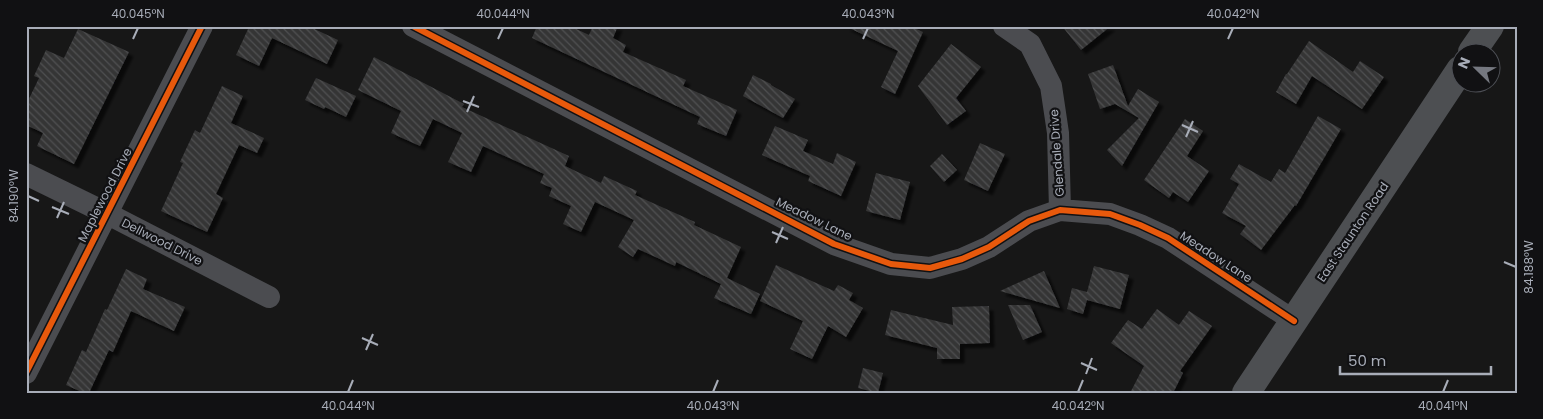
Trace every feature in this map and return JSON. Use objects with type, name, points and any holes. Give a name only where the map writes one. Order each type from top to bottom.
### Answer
[{"type":"main road","points":[[1479,42],[1490,26]]},
{"type":"main road","name":"East Staunton Road","points":[[1246,393],[1450,85]]},
{"type":"street","name":"Maplewood Drive","points":[[26,373],[202,26]]},
{"type":"street","name":"Meadow Lane","points":[[413,26],[834,244],[891,264],[930,268],[962,259],[989,247],[1029,221],[1060,210],[1110,214],[1168,238],[1294,321]]},
{"type":"street","name":"Glendale Drive","points":[[1004,26],[1030,44],[1051,86],[1058,133],[1060,210]]},
{"type":"street","name":"Dellwood Drive","points":[[26,174],[270,297]]},
{"type":"building","points":[[247,26],[308,26],[338,40],[327,64],[272,38],[259,66],[236,55],[249,27]]},
{"type":"building","points":[[537,26],[570,26],[589,35],[593,26],[618,26],[613,38],[626,45],[623,52],[686,80],[683,86],[737,110],[726,136],[697,124],[700,117],[532,38]]},
{"type":"building","points":[[845,26],[910,26],[923,32],[895,94],[881,87],[898,51]]},
{"type":"building","points":[[1062,26],[1111,26],[1081,50]]},
{"type":"building","points":[[78,29],[129,52],[74,164],[37,146],[43,133],[26,125],[26,105],[39,78],[34,76],[46,50],[64,58]]},
{"type":"building","points":[[1309,41],[1353,72],[1360,61],[1384,77],[1362,109],[1312,76],[1296,104],[1276,92]]},
{"type":"building","points":[[951,44],[981,67],[956,98],[966,111],[947,125],[918,86]]},
{"type":"building","points":[[374,57],[464,104],[462,107],[569,156],[565,166],[601,183],[604,176],[637,191],[635,195],[695,222],[694,225],[741,247],[727,278],[760,294],[751,314],[714,298],[721,284],[676,262],[675,266],[638,249],[633,257],[618,247],[634,220],[595,202],[581,232],[563,224],[571,206],[549,196],[552,188],[540,183],[544,174],[483,146],[471,172],[448,162],[462,133],[433,119],[420,146],[391,133],[401,111],[358,90]]},
{"type":"building","points":[[1113,65],[1128,106],[1138,89],[1159,102],[1122,166],[1107,150],[1139,118],[1115,104],[1100,109],[1088,74]]},
{"type":"building","points":[[753,75],[795,99],[783,118],[743,96]]},
{"type":"building","points":[[316,78],[356,96],[346,117],[305,100]]},
{"type":"building","points":[[222,86],[243,96],[231,123],[264,138],[257,153],[239,145],[216,194],[223,198],[207,232],[161,211],[183,163],[180,162],[195,130],[200,133]]},
{"type":"building","points":[[1318,116],[1341,129],[1296,206],[1261,250],[1240,234],[1246,226],[1222,213],[1239,184],[1230,179],[1239,164],[1271,182],[1279,169],[1285,173]]},
{"type":"building","points":[[1185,119],[1203,131],[1187,156],[1209,171],[1188,202],[1173,192],[1169,198],[1144,180]]},
{"type":"building","points":[[775,126],[808,140],[803,151],[833,164],[837,153],[856,162],[841,196],[808,181],[810,176],[762,155]]},
{"type":"building","points":[[980,143],[1005,154],[988,191],[964,180]]},
{"type":"building","points":[[942,154],[957,170],[944,182],[930,166]]},
{"type":"building","points":[[876,173],[910,182],[900,220],[866,211]]},
{"type":"building","points":[[776,265],[834,291],[838,285],[853,293],[849,300],[863,308],[846,337],[828,326],[812,359],[790,349],[803,321],[760,301]]},
{"type":"building","points":[[1094,266],[1129,275],[1120,309],[1087,300],[1083,314],[1067,309],[1072,288],[1087,292]]},
{"type":"building","points":[[126,269],[147,279],[143,289],[185,307],[174,331],[131,311],[113,352],[109,350],[89,393],[84,393],[66,385],[82,350],[86,352],[105,309],[107,310]]},
{"type":"building","points":[[1044,271],[1060,308],[1000,291]]},
{"type":"building","points":[[1008,305],[1030,305],[1042,332],[1023,340]]},
{"type":"building","points":[[989,306],[990,343],[960,344],[960,359],[937,359],[937,348],[885,335],[891,310],[953,325],[952,307]]},
{"type":"building","points":[[1157,309],[1179,325],[1189,311],[1212,326],[1180,371],[1183,373],[1173,393],[1130,393],[1144,366],[1111,343],[1128,320],[1142,329]]},
{"type":"building","points":[[863,368],[883,373],[878,393],[858,388]]},
{"type":"cycle path","points":[[26,373],[202,26]]},
{"type":"cycle path","points":[[413,26],[834,244],[891,264],[930,268],[962,259],[989,247],[1029,221],[1060,210],[1110,214],[1168,238],[1294,321]]}]
